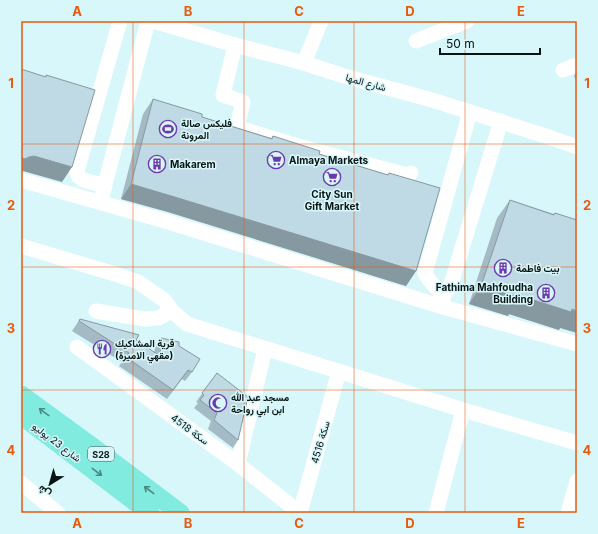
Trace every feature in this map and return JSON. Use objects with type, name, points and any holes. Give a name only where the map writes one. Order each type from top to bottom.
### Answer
[{"type":"main road","name":"شارع 23 يوليو","points":[[21,396],[180,513]]},
{"type":"main road","name":"شارع 23 يوليو","points":[[21,415],[150,513]]},
{"type":"street","points":[[105,186],[82,180],[78,176],[77,171],[120,21]]},
{"type":"street","points":[[101,203],[148,21]]},
{"type":"street","name":"شارع المها","points":[[153,21],[432,100],[549,136],[577,147]]},
{"type":"street","points":[[304,64],[321,21]]},
{"type":"street","points":[[416,41],[467,21]]},
{"type":"street","points":[[235,45],[223,95],[243,102],[237,127],[407,176],[411,173]]},
{"type":"street","points":[[563,70],[577,65]]},
{"type":"street","points":[[443,301],[425,273],[470,112]]},
{"type":"street","points":[[443,301],[452,281],[501,122]]},
{"type":"street","points":[[21,180],[443,301],[577,344]]},
{"type":"street","points":[[21,246],[138,282],[164,300],[172,311],[187,324],[463,410],[577,443]]},
{"type":"street","points":[[96,310],[144,319],[158,318],[172,311]]},
{"type":"street","name":"سكة 4518","points":[[77,347],[238,464],[300,513]]},
{"type":"street","points":[[238,464],[265,348]]},
{"type":"street","name":"سكة 4516","points":[[300,513],[339,371]]},
{"type":"street","points":[[436,513],[463,410]]},
{"type":"street","points":[[568,513],[577,481]]},
{"type":"street","points":[[21,483],[58,513]]},
{"type":"building","points":[[21,69],[95,90],[72,167],[34,156],[25,159],[21,157]]},
{"type":"building","points":[[153,99],[202,114],[202,117],[272,139],[273,136],[320,151],[319,154],[388,175],[389,173],[440,188],[416,271],[131,184]]},
{"type":"building","points":[[510,200],[554,215],[555,213],[577,220],[577,311],[572,309],[571,312],[521,296],[521,298],[481,286]]},
{"type":"building","points":[[80,319],[139,335],[136,340],[160,356],[161,338],[179,342],[179,346],[200,359],[192,372],[188,370],[173,390],[126,357],[129,353],[79,321]]},
{"type":"building","points":[[217,373],[248,397],[238,440],[214,420],[217,413],[200,400],[204,395],[202,393]]},
{"type":"place","name":"فليكس صالة المرونة","points":[[168,129]]},
{"type":"place","name":"Almaya Markets","points":[[276,160]]},
{"type":"place","name":"Makarem","points":[[157,164]]},
{"type":"place","name":"City Sun Gift Market","points":[[332,177]]},
{"type":"place","name":"بيت فاطمة","points":[[503,268]]},
{"type":"place","name":"Fathima Mahfoudha Building","points":[[546,293]]},
{"type":"place","name":"قرية المشاكيك (مقهي الاميرة)","points":[[102,349]]},
{"type":"place","name":"مسجد عبد الله ابن ابي رواحة","points":[[218,403]]}]
